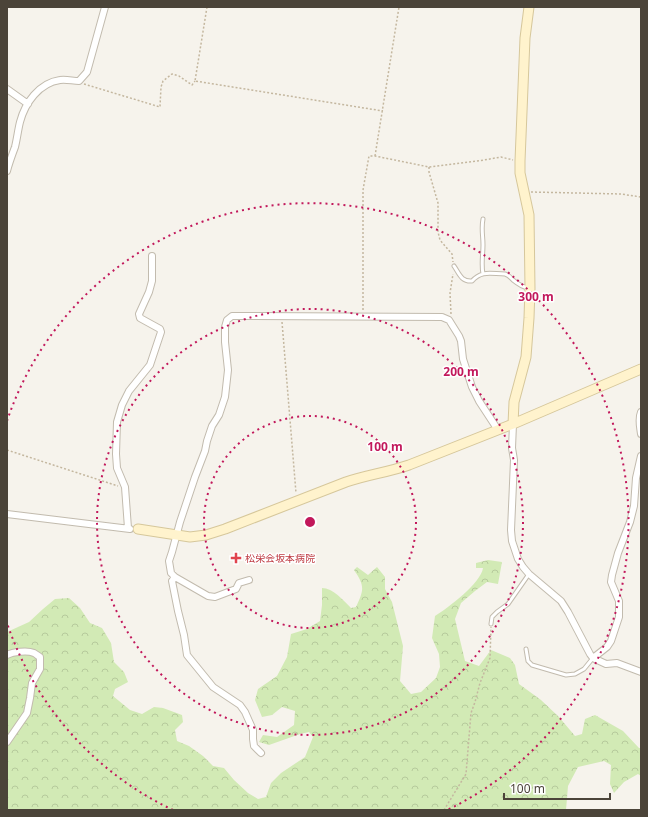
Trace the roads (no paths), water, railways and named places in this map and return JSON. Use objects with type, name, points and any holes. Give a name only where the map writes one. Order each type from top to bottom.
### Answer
[{"type":"street","points":[[7,171],[15,147],[20,121],[28,104],[39,89],[50,82],[62,79],[79,81],[87,72],[105,7]]},
{"type":"street","points":[[530,7],[526,38],[520,161],[520,173],[529,214],[529,318],[526,357],[514,402],[512,448],[514,460],[511,530],[512,541],[523,567],[529,574],[561,601],[593,658],[606,664],[618,662],[641,672]]},
{"type":"street","points":[[7,89],[28,104]]},
{"type":"street","points":[[128,528],[125,487],[117,468],[117,422],[129,391],[150,365],[161,332],[160,329],[140,318],[139,314],[149,292],[152,281],[152,256]]},
{"type":"street","points":[[249,580],[239,583],[236,589],[215,597],[208,596],[175,577],[171,573],[169,561],[195,477],[206,451],[212,426],[219,415],[224,397],[228,370],[225,327],[227,320],[232,316],[442,317],[449,320],[461,341],[462,359],[472,387],[479,401],[498,430]]},
{"type":"street","points":[[7,514],[138,529],[190,537],[206,535],[346,482],[409,465],[513,424],[641,369]]},
{"type":"street","points":[[641,412],[639,422],[641,434]]},
{"type":"street","points":[[593,658],[607,647],[611,641],[619,617],[619,601],[611,582],[618,553],[630,522],[638,494],[636,478],[641,456]]},
{"type":"street","points":[[175,577],[172,581],[187,655],[213,687],[240,705],[245,712],[253,730],[254,746],[261,753]]},
{"type":"street","points":[[7,655],[10,653],[21,652],[33,653],[40,657],[40,668],[32,684],[27,713],[7,742]]},
{"type":"lane","points":[[483,274],[482,228],[484,219]]},
{"type":"lane","points":[[454,266],[459,275],[468,281],[472,281],[478,275],[483,274],[508,275],[520,286],[530,288]]},
{"type":"lane","points":[[491,624],[492,617],[508,604],[529,574]]},
{"type":"lane","points":[[526,649],[528,661],[532,665],[566,675],[575,674],[584,669],[593,658]]},
{"type":"place","name":"松栄会坂本病院","points":[[236,558]]}]
